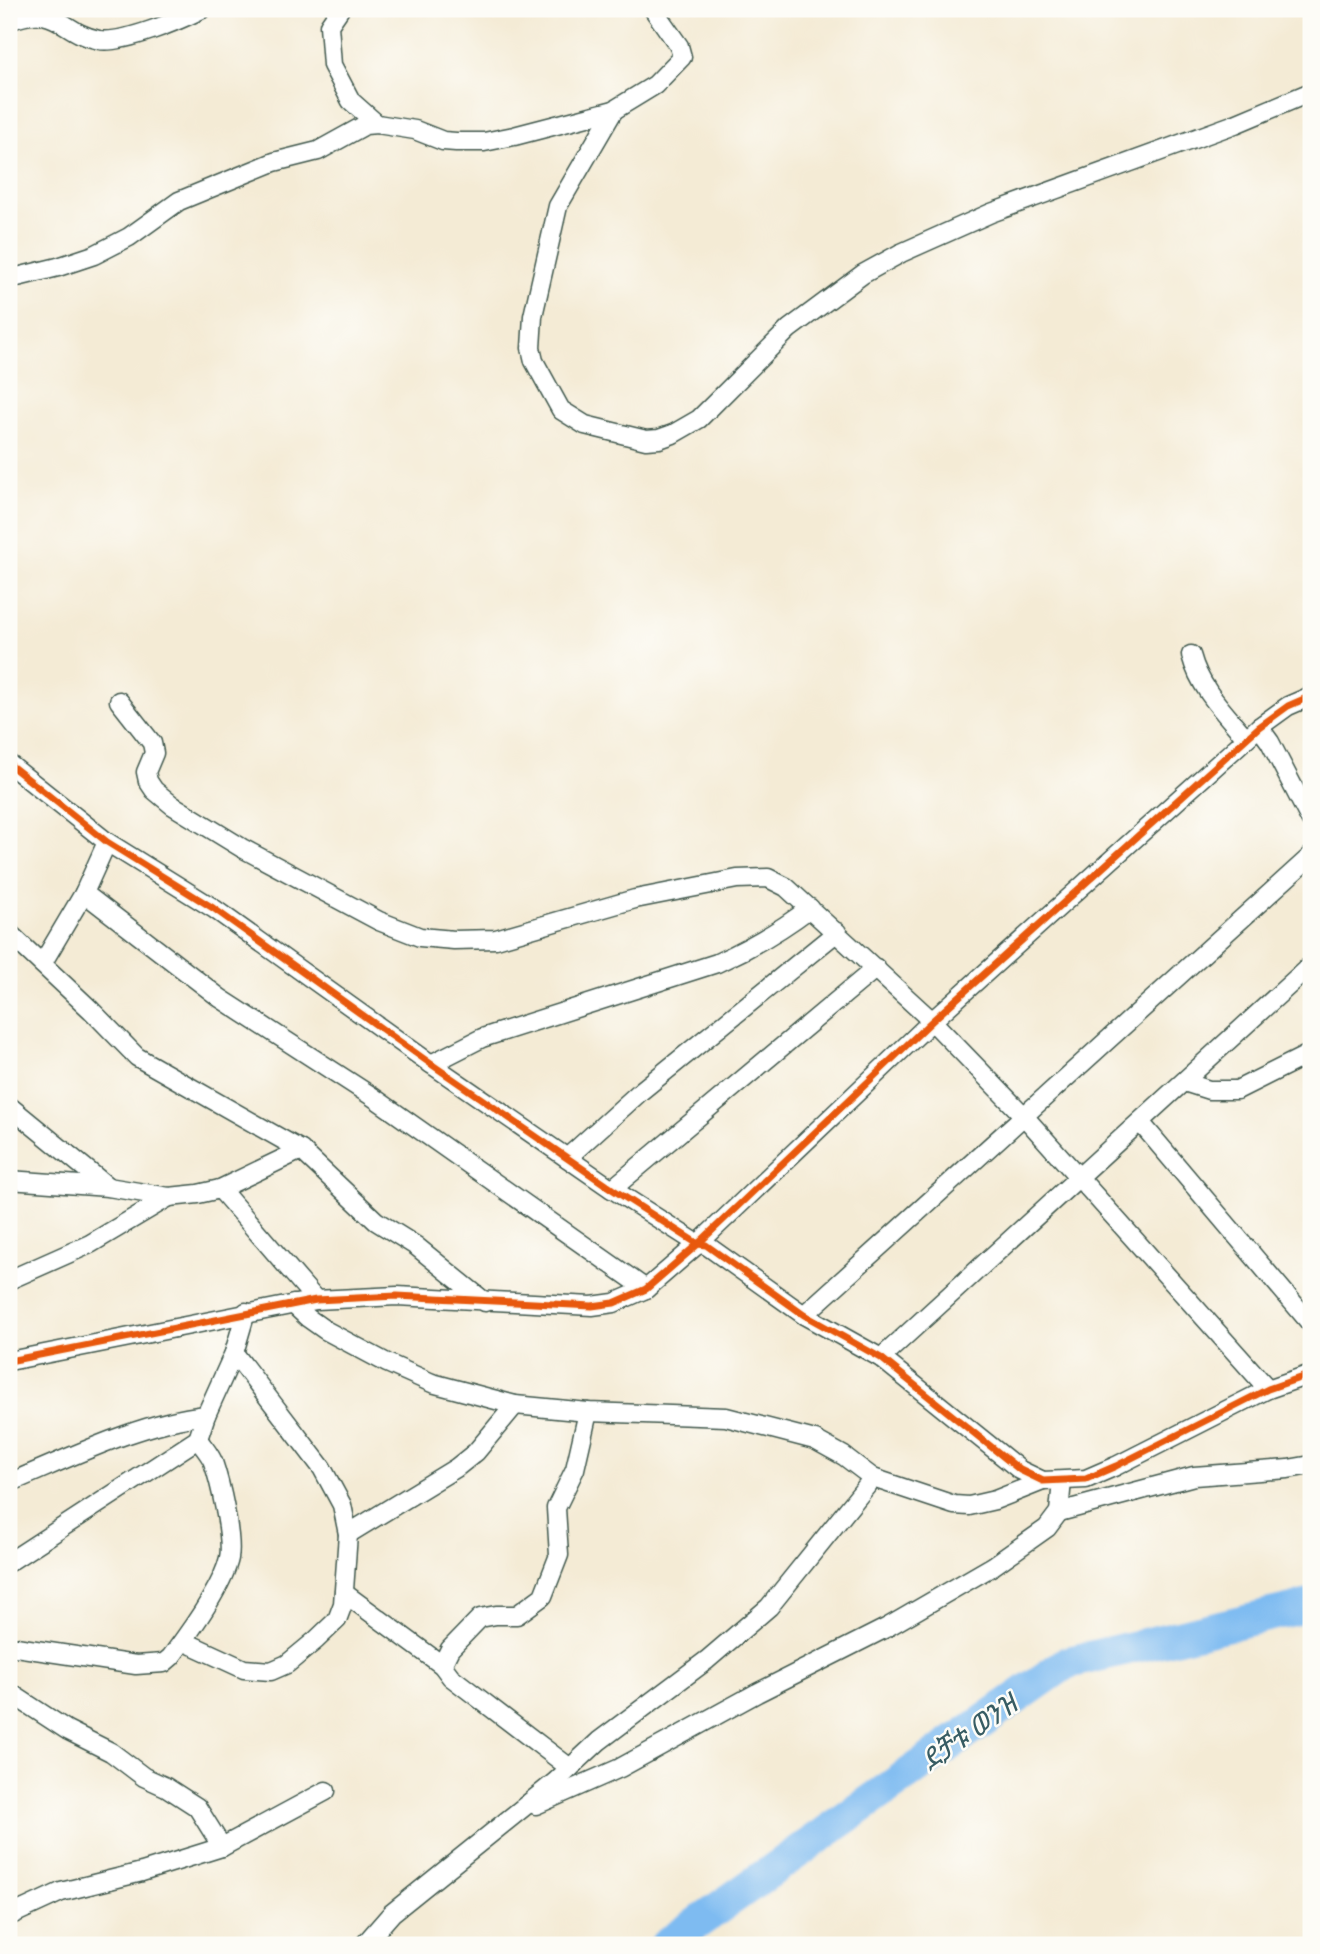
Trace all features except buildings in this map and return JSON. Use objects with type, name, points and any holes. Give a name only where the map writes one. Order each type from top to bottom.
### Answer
[{"type":"street","points":[[9,20],[38,13],[100,40],[116,40],[180,20],[202,9]]},
{"type":"street","points":[[340,9],[329,25],[330,55],[345,91],[359,109],[377,124]]},
{"type":"street","points":[[9,279],[94,255],[129,237],[179,201],[274,162],[318,151],[365,125],[377,124],[415,130],[443,141],[484,142],[614,110],[655,85],[682,57],[679,46],[653,9]]},
{"type":"street","points":[[614,110],[558,206],[533,316],[531,348],[534,361],[561,410],[585,425],[646,440],[673,434],[699,419],[789,329],[863,274],[901,253],[991,213],[1235,124],[1311,92]]},
{"type":"street","points":[[352,130],[359,109]]},
{"type":"street","points":[[1191,655],[1196,672],[1209,696],[1253,733],[1270,742],[1311,821]]},
{"type":"street","points":[[9,1361],[316,1300],[397,1296],[592,1306],[614,1303],[646,1289],[698,1244],[932,1021],[1253,733],[1288,706],[1311,695]]},
{"type":"street","points":[[119,701],[152,743],[154,753],[146,772],[148,781],[154,790],[172,805],[242,848],[344,903],[379,921],[420,937],[454,940],[496,939],[635,900],[754,877],[768,878],[786,887],[932,1021],[1023,1115],[1268,1388]]},
{"type":"street","points":[[9,764],[107,842],[212,908],[566,1158],[698,1244],[713,1250],[804,1315],[881,1358],[1020,1470],[1043,1481]]},
{"type":"street","points":[[42,964],[84,893],[107,842]]},
{"type":"street","points":[[804,1315],[1311,856]]},
{"type":"street","points":[[84,893],[220,998],[373,1097],[646,1289]]},
{"type":"street","points":[[431,1064],[482,1038],[717,963],[752,947],[810,908]]},
{"type":"street","points":[[566,1158],[641,1091],[837,932]]},
{"type":"street","points":[[9,933],[137,1057],[301,1150],[376,1221],[416,1246],[485,1302]]},
{"type":"street","points":[[881,1358],[1311,965]]},
{"type":"street","points":[[612,1189],[876,968]]},
{"type":"street","points":[[1184,1082],[1209,1090],[1237,1090],[1311,1053]]},
{"type":"street","points":[[9,1106],[108,1187]]},
{"type":"street","points":[[1140,1122],[1311,1324]]},
{"type":"street","points":[[9,1180],[108,1187],[169,1197],[220,1189],[301,1150]]},
{"type":"street","points":[[220,1189],[316,1300]]},
{"type":"street","points":[[9,1280],[90,1244],[169,1197]]},
{"type":"street","points":[[293,1304],[326,1330],[387,1363],[432,1382],[515,1405],[588,1412],[726,1418],[815,1440],[844,1456],[873,1478],[954,1505],[969,1506],[995,1500],[1043,1481],[1086,1479],[1268,1388],[1311,1374]]},
{"type":"street","points":[[9,1562],[198,1439],[234,1353],[246,1312]]},
{"type":"street","points":[[183,1641],[244,1670],[271,1671],[287,1664],[337,1620],[343,1604],[348,1534],[342,1505],[321,1468],[234,1353]]},
{"type":"street","points":[[348,1534],[456,1468],[476,1452],[515,1405]]},
{"type":"street","points":[[442,1665],[450,1649],[480,1618],[517,1615],[543,1596],[559,1555],[556,1508],[575,1469],[588,1412]]},
{"type":"street","points":[[9,1483],[141,1431],[180,1418],[206,1415]]},
{"type":"street","points":[[9,1646],[136,1665],[156,1665],[172,1657],[222,1577],[229,1557],[229,1540],[219,1485],[212,1459],[198,1439]]},
{"type":"street","points":[[1059,1512],[1194,1476],[1311,1465]]},
{"type":"street","points":[[364,1945],[392,1913],[515,1815],[599,1741],[707,1660],[769,1606],[873,1478]]},
{"type":"street","points":[[515,1815],[620,1768],[757,1693],[886,1628],[993,1566],[1047,1528],[1059,1512],[1062,1481]]},
{"type":"street","points":[[344,1592],[442,1665],[451,1677],[570,1768]]},
{"type":"street","points":[[9,1692],[67,1730],[111,1752],[145,1777],[174,1791],[197,1807],[222,1847]]},
{"type":"street","points":[[9,1916],[61,1892],[142,1872],[222,1847],[326,1791]]},
{"type":"waterway","name":"ደቻቱ ወንዝ","points":[[666,1945],[1066,1663],[1311,1605]]},
{"type":"cycle path","points":[[9,1361],[316,1300],[397,1296],[592,1306],[614,1303],[646,1289],[698,1244],[932,1021],[1259,727],[1288,706],[1311,696]]},
{"type":"cycle path","points":[[9,764],[107,842],[213,908],[612,1189],[698,1244],[706,1245],[804,1315],[881,1358],[1020,1470],[1043,1481],[1086,1479],[1268,1389],[1311,1374]]}]
